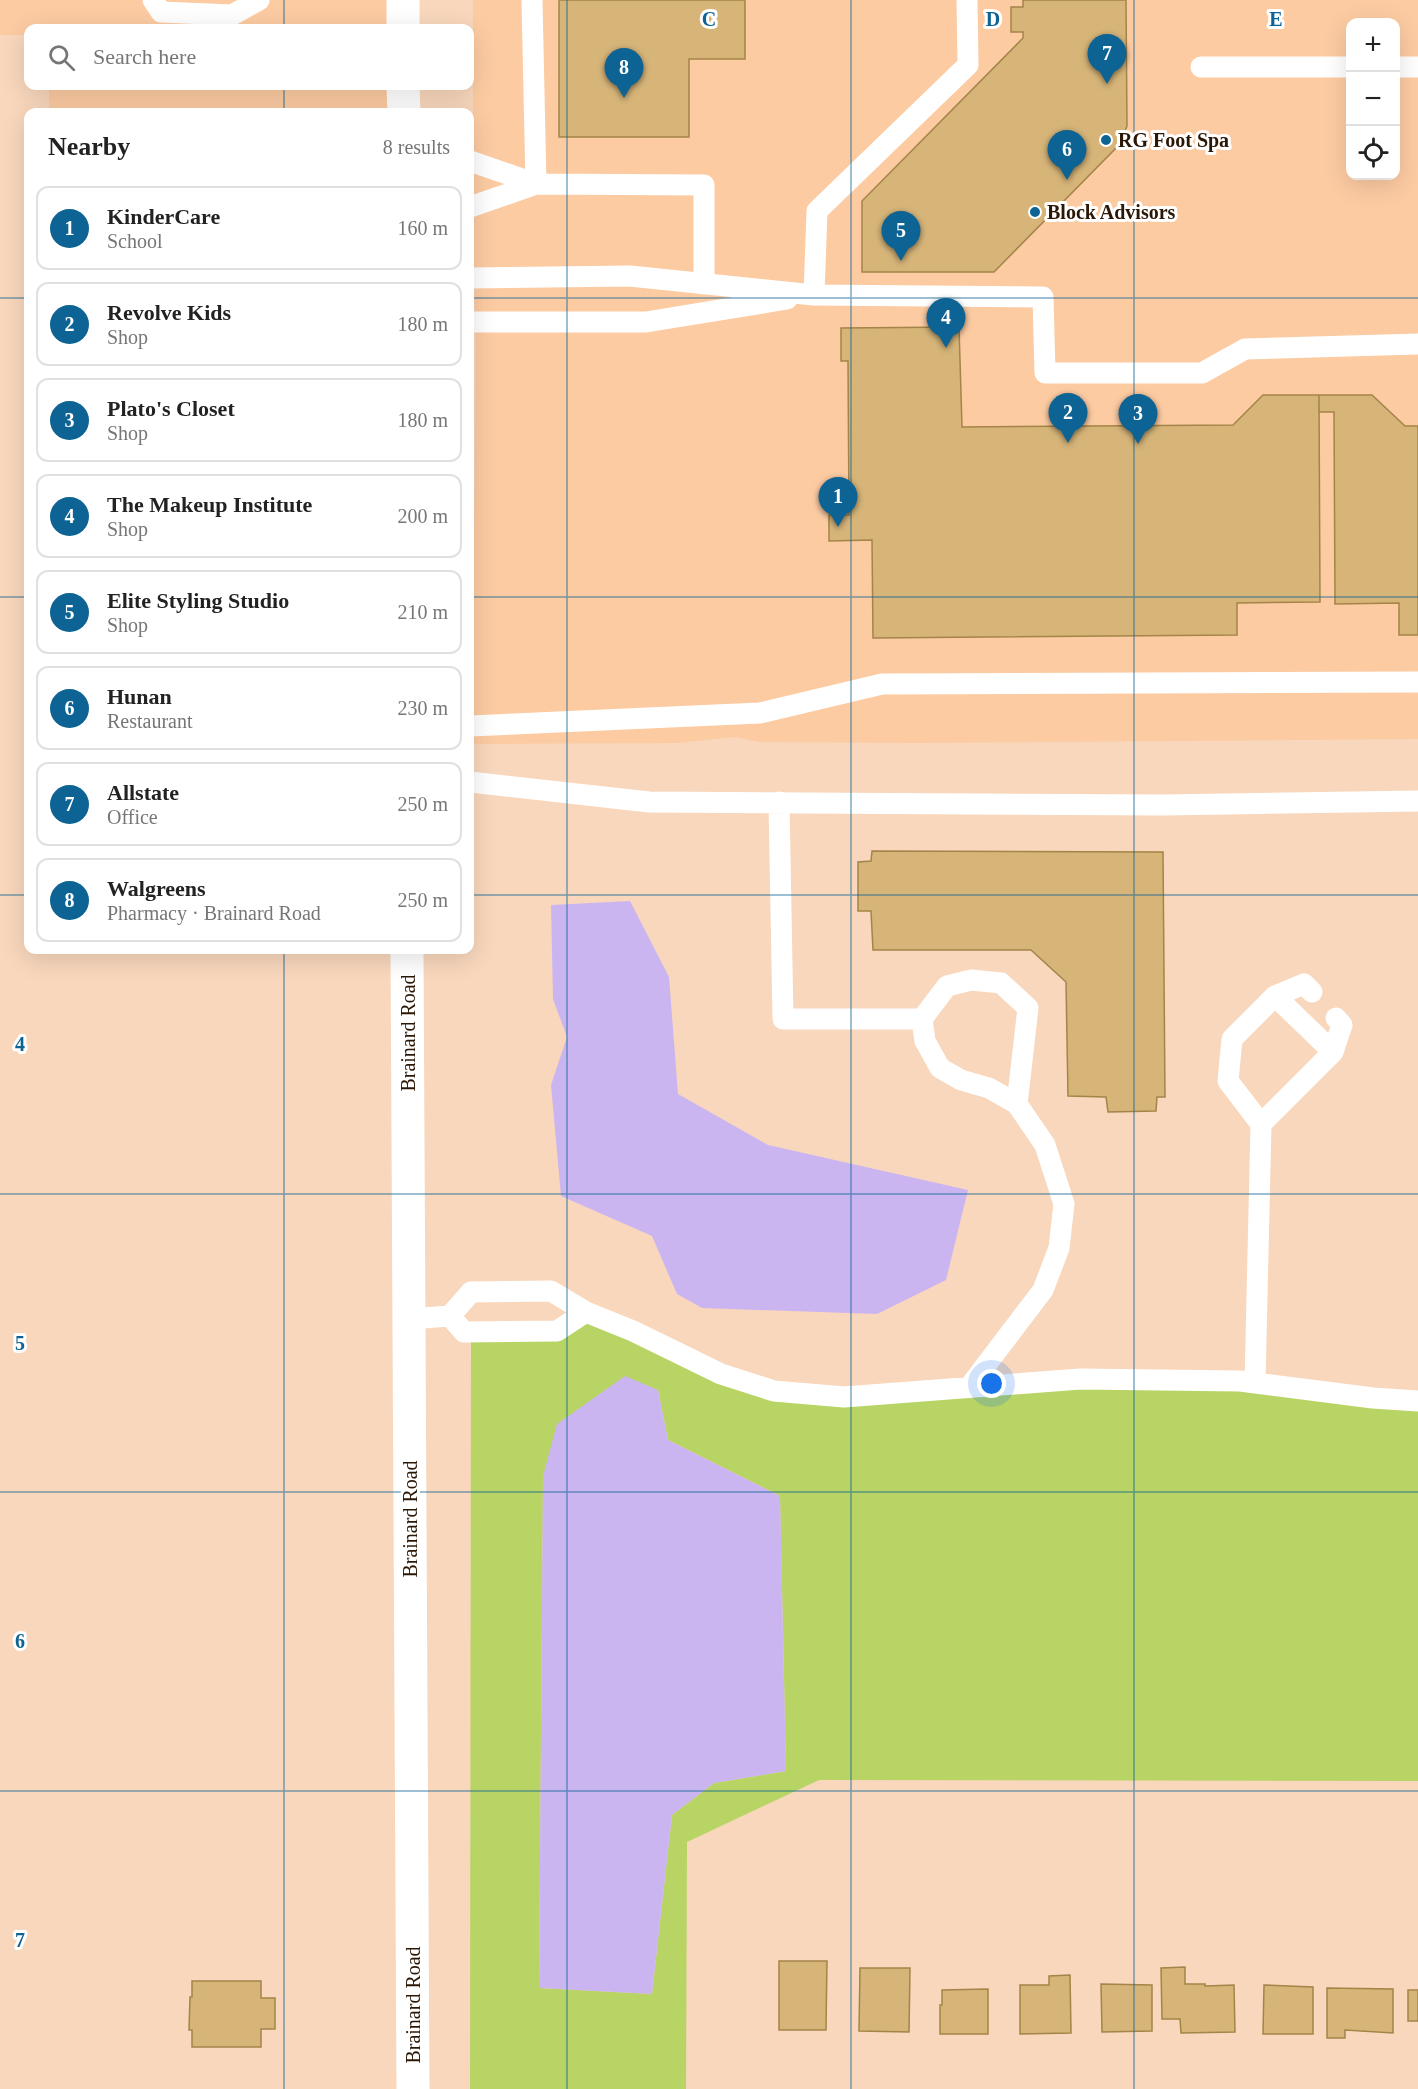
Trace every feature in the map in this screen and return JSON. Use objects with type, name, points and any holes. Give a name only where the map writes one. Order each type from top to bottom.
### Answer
[{"type":"main road","points":[[403,0],[403,24]]},
{"type":"main road","points":[[403,90],[404,108]]},
{"type":"main road","name":"Brainard Road","points":[[408,954],[413,2089]]},
{"type":"lane","points":[[153,0],[161,12],[232,15],[260,0]]},
{"type":"lane","points":[[532,0],[536,184]]},
{"type":"lane","points":[[814,295],[818,211],[968,65],[967,0]]},
{"type":"lane","points":[[1201,67],[1346,67]]},
{"type":"lane","points":[[1400,67],[1418,67]]},
{"type":"lane","points":[[474,162],[536,184],[704,185],[705,284]]},
{"type":"lane","points":[[474,206],[536,184]]},
{"type":"lane","points":[[474,278],[630,276],[814,295],[1042,297],[1045,373],[1202,373],[1245,349],[1418,344]]},
{"type":"lane","points":[[474,322],[646,322],[814,295]]},
{"type":"lane","points":[[474,726],[760,713],[882,684],[1418,682]]},
{"type":"lane","points":[[474,782],[649,802],[1163,805],[1418,801]]},
{"type":"lane","points":[[779,802],[783,1019],[922,1019]]},
{"type":"lane","points":[[970,1386],[1042,1290],[1059,1248],[1064,1204],[1045,1145],[1017,1104],[989,1088],[961,1080],[940,1068],[925,1041],[922,1019],[947,986],[971,980],[1001,983],[1028,1008],[1017,1104]]},
{"type":"lane","points":[[1255,1383],[1261,1124],[1228,1081],[1232,1039],[1275,996],[1304,984],[1312,992]]},
{"type":"lane","points":[[1275,996],[1333,1052]]},
{"type":"lane","points":[[1261,1124],[1333,1052],[1342,1025],[1336,1017]]},
{"type":"lane","points":[[409,1319],[450,1316],[471,1292],[551,1291],[586,1312],[633,1330],[721,1374],[774,1391],[844,1397],[1080,1379],[1240,1381],[1373,1398],[1418,1401]]},
{"type":"lane","points":[[450,1316],[464,1332],[557,1330],[586,1312]]},
{"type":"shaded area","points":[[0,0],[403,0],[403,24],[24,24],[24,35],[0,35]]},
{"type":"shaded area","points":[[473,0],[1418,0],[1418,739],[917,743],[759,742],[735,737],[677,743],[474,744],[476,345]]},
{"type":"shaded area","points":[[49,90],[403,90],[404,108],[49,108]]},
{"type":"shaded area","points":[[630,901],[669,977],[678,1094],[768,1145],[968,1190],[946,1280],[877,1314],[702,1308],[677,1294],[652,1236],[561,1196],[551,1085],[567,1037],[553,999],[551,905]]},
{"type":"shaded area","points":[[625,1376],[658,1390],[668,1440],[780,1496],[786,1771],[714,1783],[672,1815],[652,1994],[539,1988],[543,1476],[557,1424]]},
{"type":"green space","points":[[586,1312],[774,1391],[1080,1379],[1418,1401],[1418,1781],[819,1780],[687,1842],[686,2089],[470,2089],[471,1332],[557,1331]],"holes":[[[658,1390],[668,1440],[780,1496],[786,1771],[714,1783],[672,1815],[652,1994],[539,1988],[543,1476]]]},
{"type":"building","points":[[559,0],[745,0],[745,59],[689,59],[689,137],[559,137]]},
{"type":"building","points":[[1023,0],[1126,0],[1127,126],[1119,145],[994,272],[862,272],[862,201],[1023,38],[1023,32],[1011,32],[1011,7],[1023,7]]},
{"type":"building","points":[[959,327],[962,427],[1233,425],[1263,395],[1319,395],[1320,602],[1237,603],[1237,635],[873,638],[872,540],[829,541],[829,515],[849,515],[848,361],[841,361],[841,328]]},
{"type":"building","points":[[1319,395],[1372,395],[1405,426],[1418,426],[1418,635],[1399,635],[1399,603],[1335,604],[1334,412],[1319,412]]},
{"type":"building","points":[[872,851],[1163,852],[1165,1097],[1157,1097],[1156,1111],[1108,1112],[1106,1097],[1068,1096],[1066,982],[1031,950],[873,950],[871,911],[858,911],[858,862],[871,861]]},
{"type":"building","points":[[779,1961],[827,1961],[826,2030],[779,2030]]},
{"type":"building","points":[[1185,1967],[1185,1984],[1234,1985],[1235,2032],[1181,2033],[1180,2019],[1162,2019],[1161,1968]]},
{"type":"building","points":[[860,1968],[910,1968],[909,2032],[859,2031]]},
{"type":"building","points":[[1070,1975],[1071,2033],[1020,2034],[1020,1985],[1049,1985],[1049,1976]]},
{"type":"building","points":[[192,1981],[261,1981],[261,1998],[275,1998],[275,2029],[261,2029],[261,2047],[192,2047],[192,2030],[189,2030]]},
{"type":"building","points":[[1101,1984],[1152,1985],[1152,2031],[1102,2032]]},
{"type":"building","points":[[1264,1985],[1313,1987],[1313,2034],[1263,2034]]},
{"type":"building","points":[[1327,1988],[1393,1989],[1393,2033],[1345,2030],[1345,2038],[1327,2038]]},
{"type":"building","points":[[988,1989],[988,2034],[940,2034],[942,1990]]},
{"type":"building","points":[[1408,1990],[1418,1990],[1418,2021],[1408,2021]]},
{"type":"place","name":"Allstate","points":[[1107,84]]},
{"type":"place","name":"Walgreens","points":[[624,98]]},
{"type":"place","name":"RG Foot Spa","points":[[1106,140]]},
{"type":"place","name":"Hunan","points":[[1067,180]]},
{"type":"place","name":"Block Advisors","points":[[1035,212]]},
{"type":"place","name":"Elite Styling Studio","points":[[901,261]]},
{"type":"place","name":"The Makeup Institute","points":[[946,348]]},
{"type":"place","name":"Revolve Kids","points":[[1068,443]]},
{"type":"place","name":"Plato's Closet","points":[[1138,444]]},
{"type":"place","name":"KinderCare","points":[[838,527]]}]
